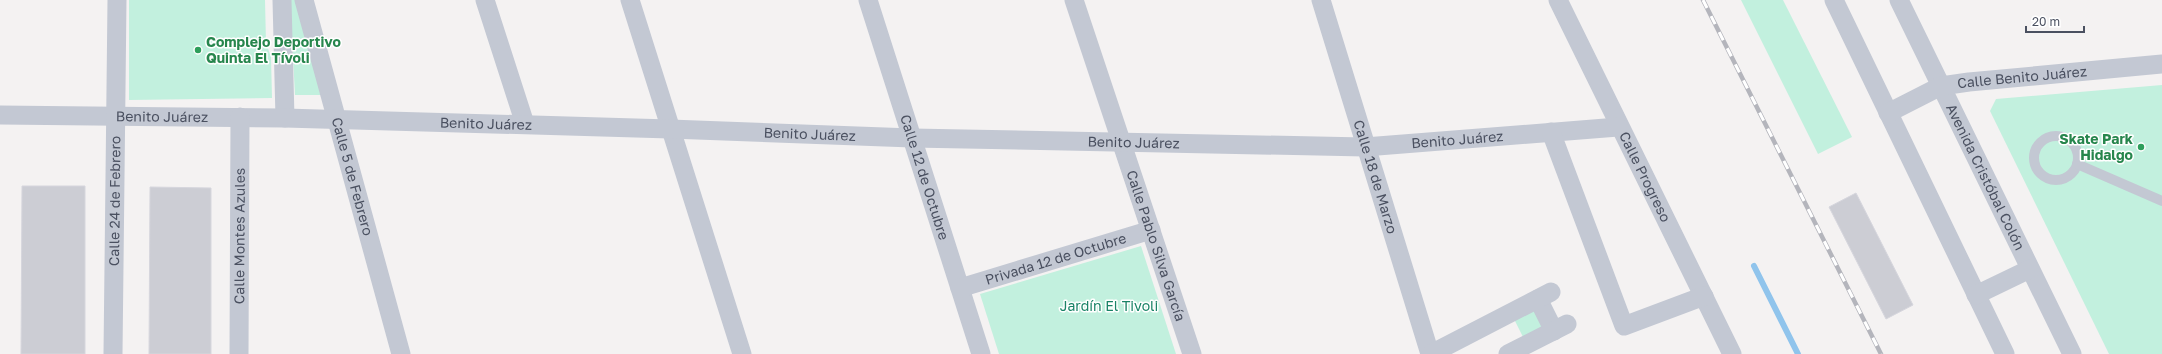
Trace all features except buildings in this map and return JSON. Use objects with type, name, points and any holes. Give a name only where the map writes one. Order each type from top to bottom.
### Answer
[{"type":"street","name":"Calle 24 de Febrero","points":[[113,354],[118,0]]},
{"type":"street","points":[[282,0],[286,118]]},
{"type":"street","name":"Calle 5 de Febrero","points":[[304,0],[400,354]]},
{"type":"street","points":[[485,0],[525,124]]},
{"type":"street","points":[[630,0],[742,354]]},
{"type":"street","name":"Calle 12 de Octubre","points":[[868,0],[981,354]]},
{"type":"street","name":"Calle Pablo Silva García","points":[[1074,0],[1192,354]]},
{"type":"street","name":"Calle 18 de Marzo","points":[[1321,0],[1365,147],[1430,354]]},
{"type":"street","name":"Calle Progreso","points":[[1558,0],[1618,127],[1732,354]]},
{"type":"street","points":[[1834,0],[2005,354]]},
{"type":"street","name":"Avenida Cristóbal Colón","points":[[1899,0],[2072,354]]},
{"type":"street","name":"Calle Benito Juárez","points":[[1888,113],[1942,86],[1968,82],[2162,64]]},
{"type":"street","name":"Benito Juárez","points":[[0,115],[286,118],[525,124],[912,138],[1365,147],[1618,127]]},
{"type":"street","name":"Calle Montes Azules","points":[[239,354],[240,117]]},
{"type":"street","points":[[1551,132],[1624,326],[1704,296]]},
{"type":"street","name":"Privada 12 de Octubre","points":[[960,288],[1151,230]]},
{"type":"street","points":[[1976,295],[2030,269]]},
{"type":"street","points":[[1430,354],[1545,296],[1560,327],[1508,354]]},
{"type":"lane","points":[[2052,136],[2065,138],[2076,149],[2077,164],[2069,176],[2054,180],[2047,178],[2041,175],[2034,163],[2036,149],[2045,139],[2052,136]]},
{"type":"lane","points":[[2077,164],[2162,201]]},
{"type":"green space","name":"Complejo Deportivo Quinta El Tívoli","points":[[129,0],[265,0],[266,43],[271,57],[272,98],[129,100]]},
{"type":"green space","points":[[290,0],[298,0],[323,95],[295,95]]},
{"type":"green space","points":[[1741,0],[1783,0],[1852,137],[1818,154]]},
{"type":"green space","points":[[2162,85],[2162,354],[2109,354],[1990,111],[1996,99]]},
{"type":"green space","name":"Jardín El Tivoli","points":[[1141,246],[1176,354],[999,354],[980,294]]},
{"type":"green space","points":[[1536,306],[1547,328],[1524,339],[1513,317]]},
{"type":"waterway","points":[[1754,266],[1798,354]]},
{"type":"railway","points":[[1703,0],[1881,354]]},
{"type":"place","name":"Complejo Deportivo Quinta El Tívoli","points":[[198,50]]},
{"type":"place","name":"Skate Park Hidalgo","points":[[2141,147]]}]
